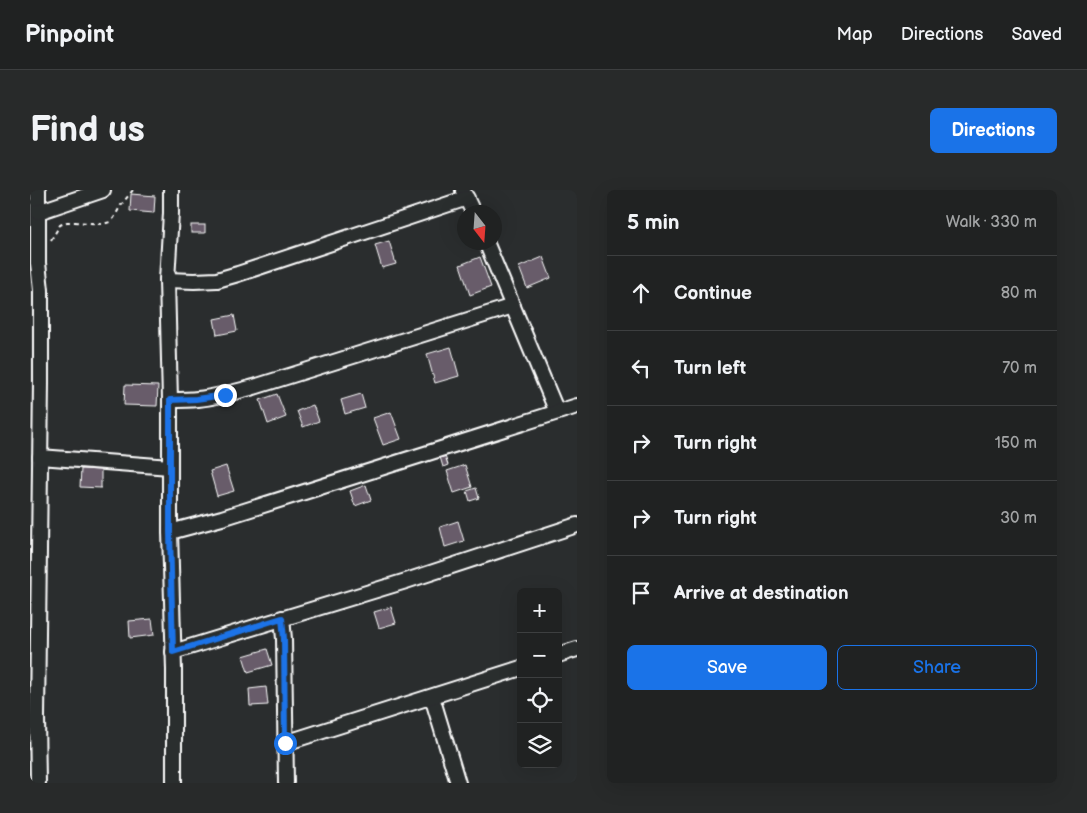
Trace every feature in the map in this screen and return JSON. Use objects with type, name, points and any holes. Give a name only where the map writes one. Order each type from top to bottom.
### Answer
[{"type":"street","points":[[38,190],[35,222],[41,290],[36,383],[40,457],[35,526],[34,732],[38,783]]},
{"type":"street","points":[[35,222],[103,190]]},
{"type":"street","points":[[171,190],[167,280],[170,400],[170,532],[174,670],[174,783]]},
{"type":"street","points":[[167,280],[217,280],[238,274],[465,194]]},
{"type":"street","points":[[489,250],[557,412]]},
{"type":"street","points":[[170,400],[225,395],[512,306]]},
{"type":"street","points":[[170,532],[222,518],[577,406]]},
{"type":"street","points":[[40,457],[170,467]]},
{"type":"street","points":[[173,652],[577,525]]},
{"type":"street","points":[[282,618],[286,783]]},
{"type":"street","points":[[562,654],[577,649]]},
{"type":"street","points":[[285,743],[517,669]]},
{"type":"street","points":[[432,697],[458,783]]},
{"type":"path","points":[[51,240],[60,225],[66,222],[103,224],[110,222],[133,190]]},
{"type":"building","points":[[131,194],[155,196],[154,213],[130,211]]},
{"type":"building","points":[[191,225],[205,225],[205,233],[191,233]]},
{"type":"building","points":[[389,241],[396,264],[382,268],[375,245]]},
{"type":"building","points":[[480,257],[491,287],[470,295],[460,265]]},
{"type":"building","points":[[543,257],[551,278],[527,288],[519,267]]},
{"type":"building","points":[[234,315],[237,331],[217,335],[214,319]]},
{"type":"building","points":[[451,347],[459,376],[435,383],[427,354]]},
{"type":"building","points":[[125,385],[158,386],[157,406],[124,405]]},
{"type":"building","points":[[277,394],[286,417],[268,424],[260,400]]},
{"type":"building","points":[[361,394],[365,408],[345,414],[341,400]]},
{"type":"building","points":[[313,405],[319,421],[303,427],[297,411]]},
{"type":"building","points":[[391,412],[401,439],[383,445],[373,418]]},
{"type":"building","points":[[445,456],[448,465],[443,467],[440,457]]},
{"type":"building","points":[[465,465],[472,487],[454,493],[447,471]]},
{"type":"building","points":[[226,466],[234,491],[217,496],[210,471]]},
{"type":"building","points":[[81,469],[101,470],[101,488],[80,487]]},
{"type":"building","points":[[366,485],[371,500],[355,506],[350,491]]},
{"type":"building","points":[[476,488],[479,498],[470,501],[467,491]]},
{"type":"building","points":[[458,521],[464,541],[445,547],[440,527]]},
{"type":"building","points":[[391,607],[396,623],[379,628],[374,612]]},
{"type":"building","points":[[152,619],[154,635],[130,638],[129,621]]},
{"type":"building","points":[[267,649],[272,665],[248,672],[243,656]]},
{"type":"building","points":[[266,687],[268,705],[250,706],[249,689]]},
{"type":"route","points":[[225,395],[170,400],[170,532],[173,652],[282,618],[285,743]]}]
